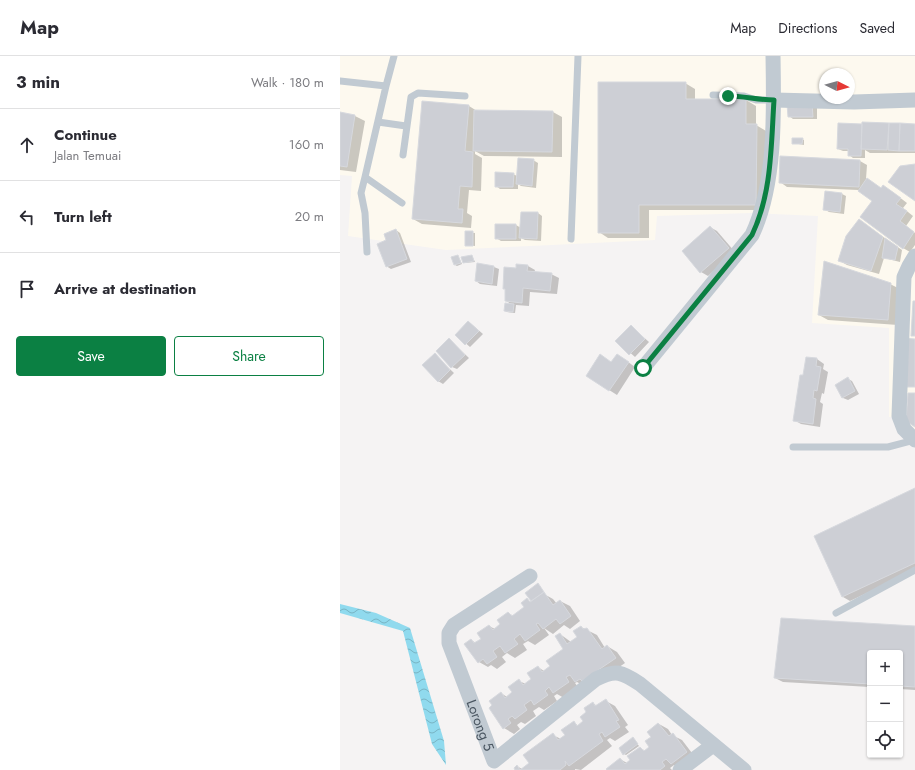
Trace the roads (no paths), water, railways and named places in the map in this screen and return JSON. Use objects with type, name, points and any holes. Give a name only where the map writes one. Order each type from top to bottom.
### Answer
[{"type":"street","points":[[643,368],[752,235],[760,218],[768,184],[774,100],[773,56]]},
{"type":"street","points":[[774,100],[854,102],[915,100]]},
{"type":"street","points":[[915,256],[904,277],[899,416],[904,429],[915,440]]},
{"type":"street","name":"Lorong 5","points":[[530,576],[454,625],[449,633],[449,643],[495,765],[596,679],[614,672],[625,674],[640,684],[713,745]]},
{"type":"street","points":[[680,770],[713,745],[725,753],[744,770]]},
{"type":"lane","points":[[367,252],[365,213],[361,193],[394,56]]},
{"type":"lane","points":[[571,239],[578,56]]},
{"type":"lane","points":[[340,81],[386,86]]},
{"type":"lane","points":[[403,155],[411,97],[418,93],[465,96]]},
{"type":"lane","points":[[713,95],[744,96],[756,100],[774,100]]},
{"type":"lane","points":[[378,122],[406,126]]},
{"type":"lane","points":[[365,178],[402,203]]},
{"type":"lane","points":[[793,447],[888,447],[915,440]]},
{"type":"lane","points":[[836,613],[915,570]]},
{"type":"water","points":[[340,604],[376,613],[410,628],[444,741],[446,765],[432,744],[403,631],[340,613]]}]
